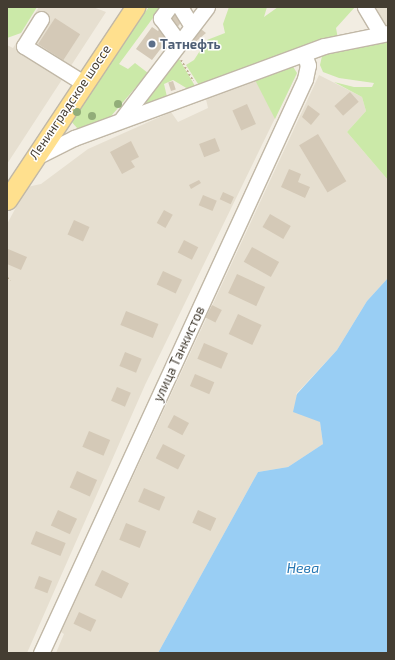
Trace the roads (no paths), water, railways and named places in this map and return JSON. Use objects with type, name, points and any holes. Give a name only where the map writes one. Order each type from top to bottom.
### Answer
[{"type":"main road","name":"Ленинградское шоссе","points":[[7,200],[31,160],[82,82],[135,7]]},
{"type":"street","points":[[169,7],[161,18],[176,46]]},
{"type":"street","points":[[180,7],[192,26]]},
{"type":"street","points":[[31,160],[121,120],[201,94],[304,54],[385,33],[365,7]]},
{"type":"street","points":[[121,120],[192,26],[203,9]]},
{"type":"street","points":[[41,19],[24,46],[82,82]]},
{"type":"street","name":"улица Танкистов","points":[[41,653],[305,79],[308,65],[304,54]]},
{"type":"water","name":"Нева","points":[[388,278],[388,653],[158,653],[258,472],[288,467],[323,444],[320,422],[293,412],[297,394],[337,350],[367,301]]},
{"type":"place","name":"Татнефть","points":[[152,44]]}]
